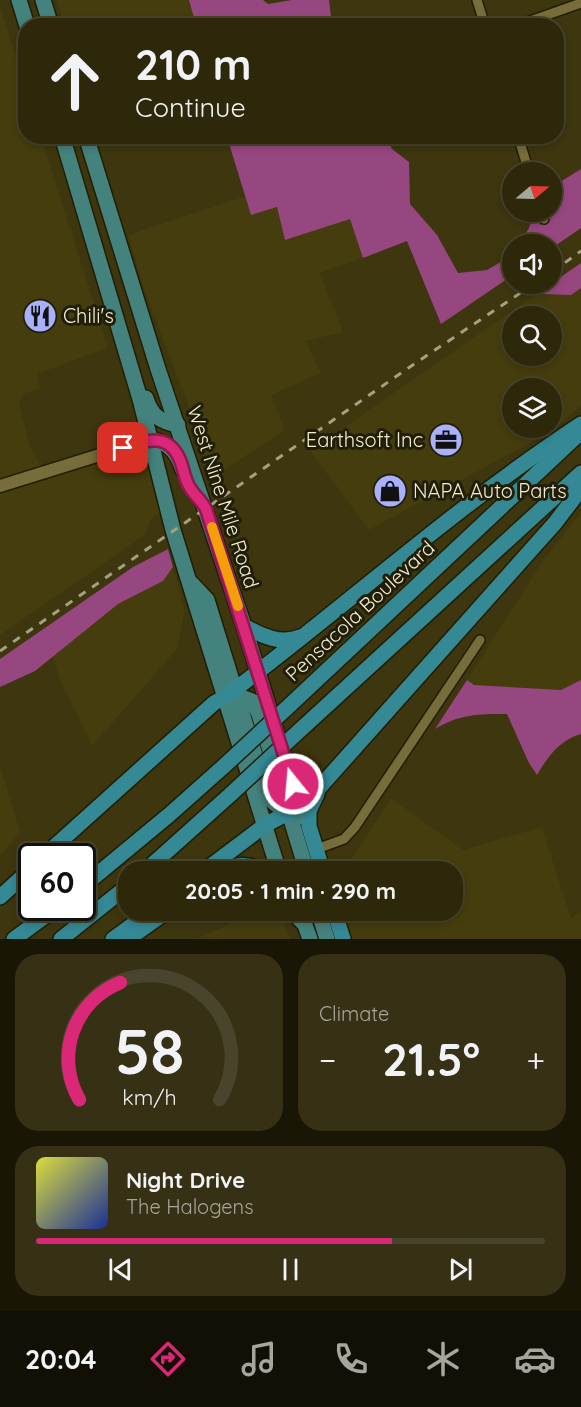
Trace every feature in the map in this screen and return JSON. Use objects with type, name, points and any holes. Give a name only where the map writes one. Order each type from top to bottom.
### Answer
[{"type":"highway","points":[[58,843],[214,703],[232,694],[407,552],[549,445],[581,424]]},
{"type":"highway","name":"Pensacola Boulevard","points":[[96,876],[223,767],[581,432]]},
{"type":"highway","points":[[156,861],[581,473]]},
{"type":"highway","points":[[218,861],[319,788],[555,523],[581,489]]},
{"type":"highway","points":[[244,627],[262,636],[290,641],[309,633]]},
{"type":"highway","points":[[318,861],[309,826],[309,811],[319,788]]},
{"type":"highway","points":[[0,897],[18,881]]},
{"type":"highway","points":[[61,939],[118,894]]},
{"type":"highway","points":[[14,939],[39,921]]},
{"type":"highway","points":[[113,939],[137,921]]},
{"type":"highway","points":[[128,939],[153,921]]},
{"type":"highway","points":[[337,921],[343,939]]},
{"type":"main road","points":[[19,0],[25,18]]},
{"type":"main road","points":[[30,0],[36,18]]},
{"type":"main road","points":[[43,0],[49,18]]},
{"type":"main road","points":[[64,144],[151,439],[160,483],[189,581],[207,600],[276,861]]},
{"type":"main road","name":"West Nine Mile Road","points":[[87,144],[258,672],[292,809],[314,850],[316,861]]},
{"type":"main road","points":[[116,319],[127,330],[152,412],[164,423],[178,425]]},
{"type":"main road","points":[[151,439],[164,442],[179,457],[187,484],[201,500]]},
{"type":"main road","points":[[232,694],[267,794],[274,805],[292,809],[304,861]]},
{"type":"main road","points":[[294,921],[300,939]]},
{"type":"main road","points":[[301,921],[310,939]]},
{"type":"main road","points":[[321,921],[327,939]]},
{"type":"main road","points":[[330,921],[336,939]]},
{"type":"street","points":[[477,0],[483,18]]},
{"type":"street","points":[[539,18],[581,3]]},
{"type":"street","points":[[520,144],[526,162]]},
{"type":"street","points":[[0,486],[151,439]]},
{"type":"street","points":[[314,850],[344,839],[355,827],[480,640]]},
{"type":"shaded area","points":[[57,0],[189,0],[194,18],[62,18]]},
{"type":"shaded area","points":[[189,0],[263,0],[268,4],[292,0],[329,0],[331,18],[194,18]]},
{"type":"shaded area","points":[[0,6],[18,64],[18,144],[43,144],[108,348],[37,374],[40,388],[24,394],[19,404],[31,449],[42,468],[0,480]]},
{"type":"shaded area","points":[[229,144],[390,144],[392,149],[409,162],[410,204],[437,235],[458,273],[487,270],[502,261],[502,282],[441,324],[407,241],[363,258],[350,219],[285,240],[277,207],[251,215]]},
{"type":"shaded area","points":[[581,169],[581,228],[562,241],[562,234],[526,234],[531,222],[539,222],[540,225],[548,222],[562,222],[562,181]]},
{"type":"shaded area","points":[[246,196],[252,215],[277,207],[285,240],[350,218],[363,258],[320,273],[343,332],[306,341],[321,373],[271,395],[285,430],[212,478],[194,421],[145,292],[128,235]]},
{"type":"shaded area","points":[[581,263],[581,288],[571,295],[542,294],[562,294],[562,276]]},
{"type":"shaded area","points":[[581,288],[581,405],[562,423],[562,378],[502,378],[502,438],[539,438],[369,530],[310,451],[502,318],[502,366],[562,366],[562,306],[519,306],[536,294],[571,295]]},
{"type":"shaded area","points":[[139,448],[147,457],[163,511],[151,519],[145,535],[0,635],[0,490]]},
{"type":"shaded area","points":[[581,512],[581,680],[561,690],[474,685],[467,680],[542,562]]},
{"type":"shaded area","points":[[168,549],[173,567],[163,581],[118,604],[35,671],[0,687],[0,659],[133,567]]},
{"type":"shaded area","points":[[173,567],[185,610],[177,649],[92,746],[59,677],[53,656],[118,604],[163,581]]},
{"type":"shaded area","points":[[467,680],[474,685],[561,690],[581,680],[581,734],[567,740],[555,750],[537,775],[529,763],[507,714],[470,716],[453,720],[435,729]]},
{"type":"shaded area","points":[[0,765],[20,832],[0,856]]},
{"type":"shaded area","points":[[391,798],[463,850],[542,827],[571,919],[581,911],[581,939],[348,939],[342,921],[463,921],[463,861],[346,861],[353,857]]},
{"type":"shaded area","points":[[236,921],[284,921],[290,939],[196,939]]},
{"type":"railway","points":[[562,265],[581,251]]},
{"type":"railway","points":[[0,651],[519,294]]},
{"type":"slow traffic","points":[[212,527],[238,606]]},
{"type":"place","name":"Chili's","points":[[40,316]]},
{"type":"place","name":"Earthsoft Inc","points":[[446,440]]},
{"type":"place","name":"NAPA Auto Parts","points":[[390,491]]},
{"type":"route","points":[[123,448],[151,439],[164,442],[179,457],[187,484],[206,509],[293,784]]}]
